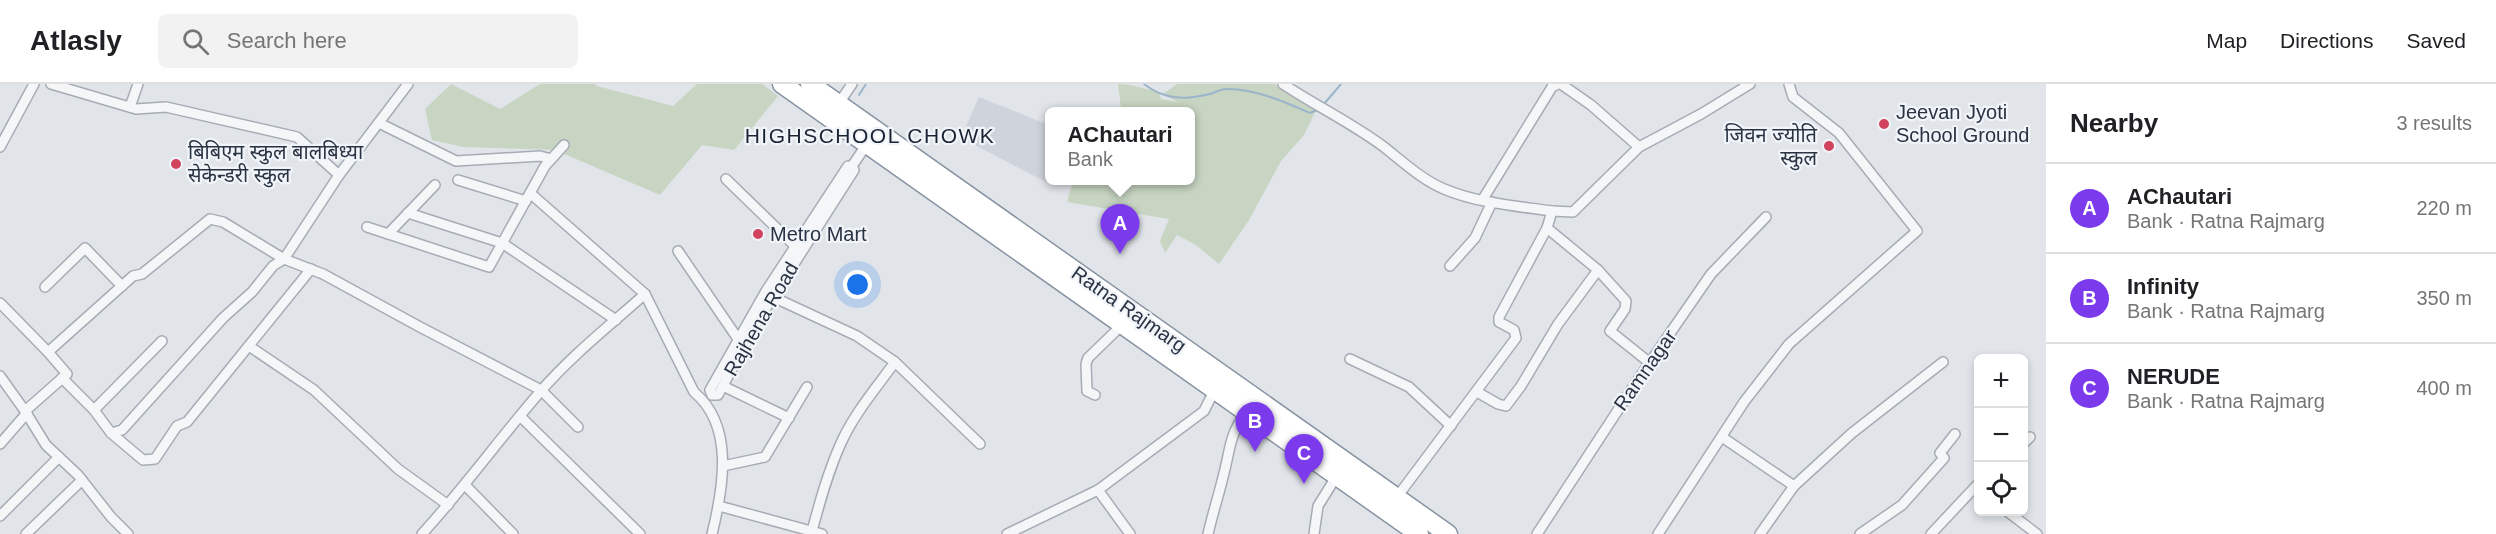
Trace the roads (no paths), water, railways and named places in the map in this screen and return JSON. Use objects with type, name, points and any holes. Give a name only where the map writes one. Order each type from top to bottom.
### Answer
[{"type":"highway","name":"Ratna Rajmarg","points":[[782,84],[1419,534]]},
{"type":"highway","name":"Ratna Rajmarg","points":[[810,84],[1448,534]]},
{"type":"street","points":[[0,147],[34,84]]},
{"type":"street","points":[[51,84],[65,86],[130,107],[166,107],[297,137],[339,175]]},
{"type":"street","points":[[130,107],[138,84]]},
{"type":"street","points":[[111,433],[122,430],[223,318],[252,292],[273,266],[284,259],[339,175],[408,84]]},
{"type":"street","points":[[839,103],[852,84]]},
{"type":"street","points":[[1282,84],[1384,147],[1408,168],[1444,189],[1488,201],[1573,212],[1639,147],[1701,114],[1750,84]]},
{"type":"street","points":[[1450,266],[1475,238],[1488,201],[1552,87],[1560,84],[1591,105],[1639,147]]},
{"type":"street","points":[[1658,534],[1744,402],[1789,344],[1917,231],[1839,133],[1793,97],[1789,84]]},
{"type":"street","points":[[379,123],[456,161],[540,156],[551,159]]},
{"type":"street","name":"Rajhena Road","points":[[714,394],[753,320],[801,242],[867,144]]},
{"type":"street","points":[[367,227],[489,267],[551,159],[564,145]]},
{"type":"street","points":[[726,179],[801,242]]},
{"type":"street","points":[[458,180],[528,197],[645,294],[694,393],[714,394],[789,418]]},
{"type":"street","points":[[388,234],[435,185]]},
{"type":"street","points":[[1397,498],[1516,338],[1514,330],[1499,322],[1499,317],[1547,228],[1552,211]]},
{"type":"street","points":[[408,213],[502,243],[616,320]]},
{"type":"street","name":"Ramnagar","points":[[1537,534],[1711,274],[1766,217]]},
{"type":"street","points":[[48,352],[133,276],[142,274],[210,219],[223,222],[284,259],[323,273],[541,390],[578,427]]},
{"type":"street","points":[[1547,228],[1598,270],[1626,301],[1625,309],[1610,331],[1650,363]]},
{"type":"street","name":"Rajhena Road","points":[[714,394],[738,339],[773,297],[801,242]]},
{"type":"street","points":[[45,287],[85,249],[122,286]]},
{"type":"street","points":[[678,251],[738,339]]},
{"type":"street","points":[[62,378],[94,410],[111,433],[143,460],[155,459],[177,426],[186,422],[311,269]]},
{"type":"street","points":[[1477,392],[1506,406],[1521,386],[1558,324],[1598,270]]},
{"type":"street","points":[[422,534],[541,390],[598,334],[645,294]]},
{"type":"street","points":[[773,297],[858,336],[895,362],[980,444]]},
{"type":"street","points":[[0,303],[66,374],[26,412],[0,444]]},
{"type":"street","points":[[1095,395],[1087,391],[1086,364],[1088,358],[1123,324]]},
{"type":"street","points":[[94,410],[162,341]]},
{"type":"street","points":[[249,346],[314,390],[398,469],[448,505]]},
{"type":"street","points":[[1350,359],[1409,387],[1451,426]]},
{"type":"street","points":[[719,506],[817,533],[826,480],[841,443],[857,414],[895,362]]},
{"type":"street","points":[[1760,534],[1794,486],[1852,433],[1943,362]]},
{"type":"street","points":[[0,376],[46,445],[82,480],[111,517],[128,534]]},
{"type":"street","points":[[723,465],[765,457],[807,387]]},
{"type":"street","points":[[1007,534],[1098,490],[1204,411],[1215,389]]},
{"type":"street","points":[[712,534],[719,506],[723,465],[714,394]]},
{"type":"street","points":[[1208,534],[1225,467],[1228,445],[1234,429],[1246,412]]},
{"type":"street","points":[[520,416],[640,534]]},
{"type":"street","points":[[1860,534],[1910,497],[1944,458],[1940,453],[1955,434]]},
{"type":"street","points":[[1722,437],[1794,486]]},
{"type":"street","points":[[0,516],[59,457]]},
{"type":"street","points":[[1314,534],[1318,506],[1336,477]]},
{"type":"street","points":[[26,534],[82,480]]},
{"type":"street","points":[[465,484],[513,534]]},
{"type":"street","points":[[1931,534],[1974,489]]},
{"type":"street","points":[[1098,490],[1130,534]]},
{"type":"street","points":[[2013,516],[2037,534]]},
{"type":"waterway","points":[[859,95],[866,84]]},
{"type":"waterway","points":[[1144,84],[1167,96],[1184,98],[1210,94],[1224,89],[1249,91],[1310,113],[1317,110]]},
{"type":"waterway","points":[[1324,104],[1341,84]]},
{"type":"place","name":"Jeevan Jyoti School Ground","points":[[1884,124]]},
{"type":"place","name":"जिवन ज्योति स्कुल","points":[[1829,146]]},
{"type":"place","name":"बिबिएम स्कुल बालबिध्या सेकेन्डरी स्कुल","points":[[176,164]]},
{"type":"place","name":"Metro Mart","points":[[758,234]]},
{"type":"place","name":"AChautari","points":[[1120,254]]},
{"type":"place","name":"Infinity","points":[[1255,452]]},
{"type":"place","name":"NERUDE","points":[[1304,484]]},
{"type":"district","name":"HIGHSCHOOL CHOWK","points":[[870,135]]}]
